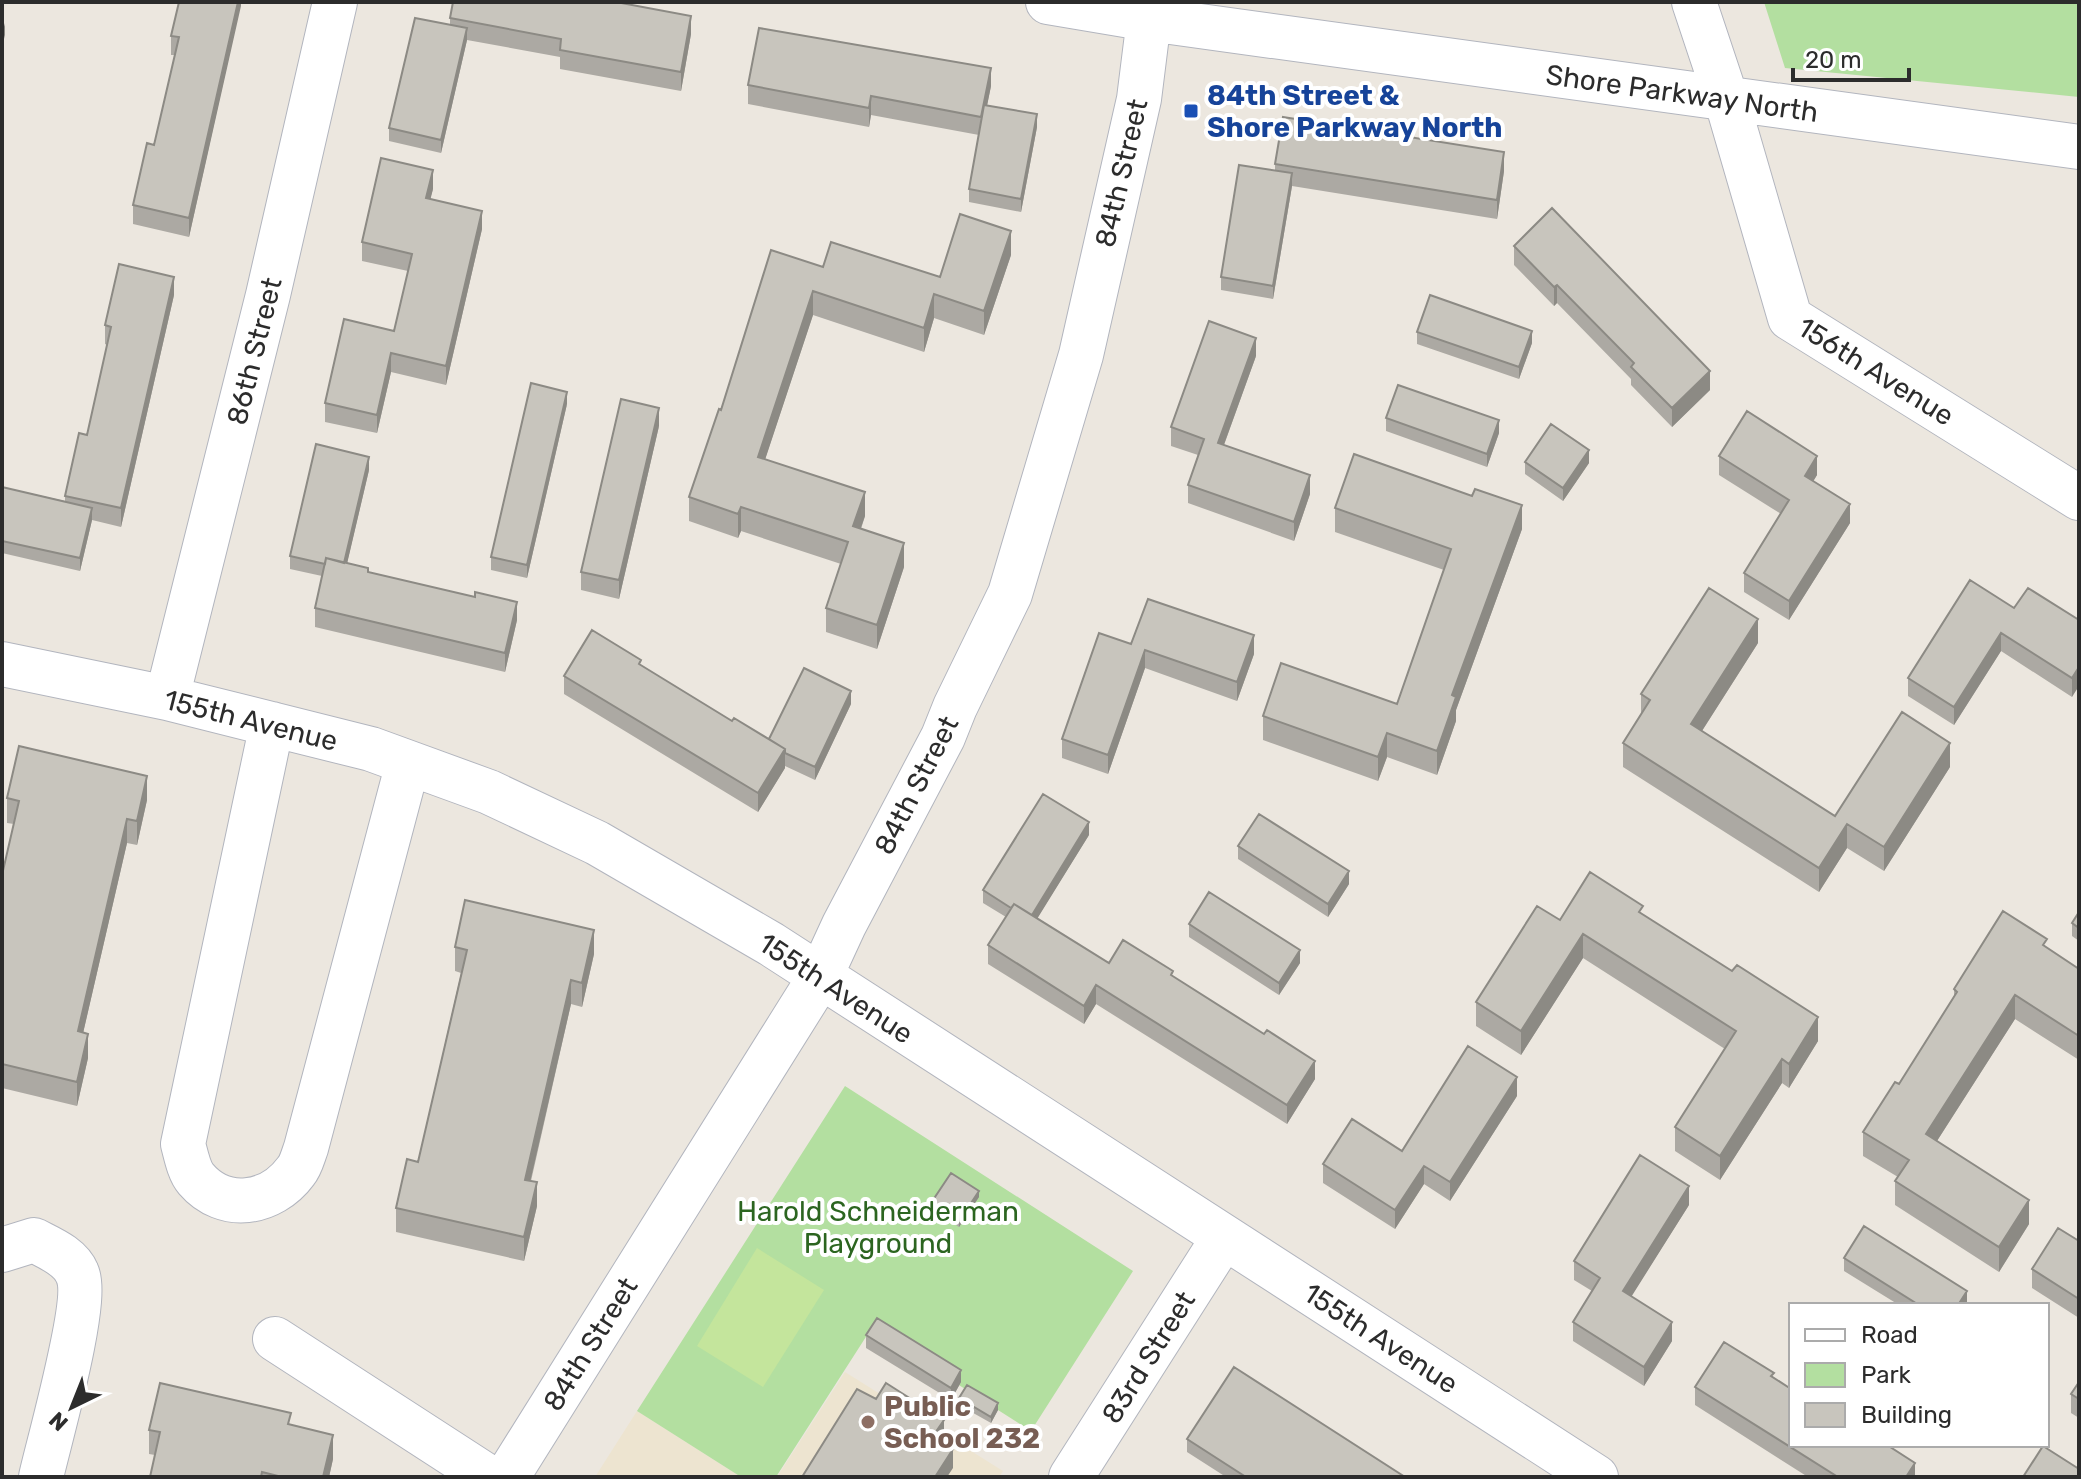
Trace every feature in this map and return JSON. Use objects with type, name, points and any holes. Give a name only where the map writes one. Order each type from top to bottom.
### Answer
[{"type":"street","name":"86th Street","points":[[167,698],[268,295],[335,2]]},
{"type":"street","name":"Shore Parkway North","points":[[1048,2],[1149,19],[2079,147]]},
{"type":"street","name":"156th Avenue","points":[[1694,2],[1726,98],[1790,318],[2079,498]]},
{"type":"street","name":"84th Street","points":[[507,1477],[820,977],[943,737],[1010,594],[1081,355],[1139,99],[1149,19]]},
{"type":"street","name":"155th Avenue","points":[[5,676],[167,698],[371,749],[489,792],[597,843],[771,944],[1596,1477]]},
{"type":"street","points":[[272,724],[183,1144],[193,1177],[216,1198],[247,1202],[277,1192],[297,1170],[306,1148],[408,763]]},
{"type":"street","name":"83rd Street","points":[[1071,1477],[1224,1237]]},
{"type":"street","points":[[2,1250],[34,1240],[61,1254],[78,1273],[80,1310],[41,1477]]},
{"type":"street","points":[[275,1339],[488,1477]]},
{"type":"shaded area","name":"Public School 232","points":[[845,1372],[1003,1471],[999,1477],[777,1477]]},
{"type":"shaded area","points":[[637,1411],[741,1477],[595,1477]]},
{"type":"green space","points":[[1764,2],[2079,2],[2079,97],[1785,68]]},
{"type":"green space","name":"Harold Schneiderman Playground","points":[[845,1086],[1133,1271],[1031,1431],[871,1329],[776,1477],[741,1477],[637,1411]]},
{"type":"green space","points":[[757,1248],[824,1290],[763,1387],[697,1346]]},
{"type":"building","points":[[179,2],[238,2],[189,218],[133,205],[147,143],[154,145],[179,37],[171,36]]},
{"type":"building","points":[[453,2],[616,2],[691,16],[681,72],[560,50],[561,39],[450,18]]},
{"type":"building","points":[[415,18],[467,28],[441,140],[389,128]]},
{"type":"building","points":[[759,28],[991,68],[981,117],[871,96],[869,108],[748,85]]},
{"type":"building","points":[[984,105],[1037,114],[1021,199],[969,189]]},
{"type":"building","points":[[1283,117],[1504,152],[1497,200],[1275,164]]},
{"type":"building","points":[[381,158],[433,170],[426,198],[482,211],[446,366],[391,353],[377,415],[325,403],[344,319],[394,331],[412,254],[362,242]]},
{"type":"building","points":[[1239,165],[1292,173],[1273,286],[1221,277]]},
{"type":"building","points":[[1552,208],[1710,371],[1672,408],[1631,367],[1634,363],[1514,246]]},
{"type":"building","points":[[960,214],[1011,231],[984,311],[934,294],[924,328],[813,291],[758,457],[865,492],[853,526],[904,543],[877,625],[826,608],[848,542],[741,507],[738,514],[689,497],[721,410],[771,250],[823,267],[831,242],[940,277]]},
{"type":"building","points":[[119,264],[174,277],[121,508],[65,496],[79,433],[87,435],[111,327],[105,325]]},
{"type":"building","points":[[1430,295],[1532,331],[1519,367],[1417,332]]},
{"type":"building","points":[[1209,321],[1256,338],[1218,443],[1310,475],[1294,522],[1188,485],[1204,439],[1171,427]]},
{"type":"building","points":[[531,383],[567,392],[527,565],[491,557]]},
{"type":"building","points":[[1398,385],[1499,420],[1487,454],[1386,418]]},
{"type":"building","points":[[621,399],[659,408],[619,580],[581,572]]},
{"type":"building","points":[[1747,411],[1817,456],[1805,476],[1850,504],[1789,601],[1744,573],[1789,500],[1719,456]]},
{"type":"building","points":[[1551,424],[1589,450],[1563,488],[1525,462]]},
{"type":"building","points":[[316,444],[369,457],[344,563],[326,558],[325,564],[290,556]]},
{"type":"building","points":[[1354,454],[1472,496],[1475,489],[1522,505],[1452,695],[1456,697],[1437,751],[1387,733],[1378,757],[1263,716],[1281,663],[1397,704],[1451,549],[1335,508]]},
{"type":"building","points":[[2,487],[92,508],[80,558],[2,541]]},
{"type":"building","points":[[326,558],[368,568],[368,572],[475,597],[475,592],[517,602],[505,653],[315,608]]},
{"type":"building","points":[[1970,580],[2014,608],[2028,588],[2079,620],[2079,667],[2072,678],[2001,633],[1954,707],[1908,678]]},
{"type":"building","points":[[1709,588],[1758,619],[1691,724],[1835,816],[1902,712],[1950,743],[1884,847],[1847,824],[1819,868],[1623,743],[1650,700],[1641,694]]},
{"type":"building","points":[[1148,599],[1254,635],[1237,682],[1145,650],[1108,755],[1062,739],[1099,633],[1131,644]]},
{"type":"building","points":[[592,630],[641,660],[639,664],[732,721],[734,718],[785,749],[758,793],[564,676]]},
{"type":"building","points":[[804,668],[851,691],[815,767],[785,753],[785,749],[769,739]]},
{"type":"building","points":[[19,746],[147,776],[137,821],[127,819],[78,1031],[88,1034],[77,1082],[2,1064],[2,875],[19,801],[7,798]]},
{"type":"building","points":[[1043,794],[1089,822],[1032,915],[1014,904],[1011,908],[983,890]]},
{"type":"building","points":[[1259,814],[1349,871],[1328,904],[1238,846]]},
{"type":"building","points":[[1590,872],[1643,906],[1639,912],[1732,971],[1737,965],[1818,1017],[1789,1064],[1782,1059],[1720,1156],[1675,1127],[1736,1031],[1583,934],[1521,1031],[1476,1002],[1537,906],[1560,920]]},
{"type":"building","points":[[1209,892],[1300,950],[1279,983],[1189,924]]},
{"type":"building","points":[[465,900],[594,930],[582,983],[571,980],[525,1180],[537,1182],[524,1237],[396,1208],[407,1159],[418,1162],[467,950],[455,947]]},
{"type":"building","points":[[1014,904],[1109,963],[1123,940],[1173,971],[1171,975],[1264,1034],[1267,1030],[1315,1061],[1287,1105],[1096,985],[1084,1006],[988,945]]},
{"type":"building","points":[[2003,911],[2047,939],[2043,945],[2079,969],[2079,1036],[2015,995],[1926,1134],[2029,1200],[1999,1247],[1895,1181],[1909,1160],[1863,1132],[1895,1082],[1899,1084]]},
{"type":"building","points":[[2079,912],[2079,928],[2072,923]]},
{"type":"building","points":[[1468,1046],[1517,1077],[1450,1182],[1424,1166],[1395,1210],[1323,1164],[1352,1119],[1402,1151]]},
{"type":"building","points":[[1640,1155],[1689,1186],[1623,1291],[1672,1322],[1644,1367],[1573,1322],[1600,1278],[1574,1261]]},
{"type":"building","points":[[951,1173],[979,1191],[959,1221],[931,1203]]},
{"type":"building","points":[[1864,1226],[1967,1291],[1959,1303],[1916,1303],[1844,1258]]},
{"type":"building","points":[[2058,1228],[2079,1241],[2079,1299],[2032,1269]]},
{"type":"building","points":[[877,1318],[961,1370],[951,1388],[866,1335]]},
{"type":"building","points":[[1724,1342],[1774,1373],[1771,1376],[1789,1388],[1789,1446],[1695,1387]]},
{"type":"building","points":[[1234,1367],[1405,1477],[1246,1477],[1187,1439]]},
{"type":"building","points":[[2079,1382],[2079,1399],[2071,1394]]},
{"type":"building","points":[[160,1383],[291,1413],[288,1424],[333,1435],[323,1477],[282,1477],[262,1472],[261,1477],[150,1477],[160,1432],[149,1430]]},
{"type":"building","name":"Public School 232","points":[[886,1383],[944,1420],[933,1436],[953,1449],[935,1477],[802,1477],[857,1389],[876,1399]]},
{"type":"building","points":[[967,1385],[998,1403],[991,1417],[959,1398]]},
{"type":"building","points":[[1790,1447],[1890,1447],[1915,1463],[1906,1477],[1838,1477]]},
{"type":"building","points":[[2042,1447],[2079,1469],[2079,1477],[2023,1477]]},
{"type":"place","name":"84th Street & Shore Parkway North","points":[[1191,111]]},
{"type":"place","name":"Public School 232","points":[[868,1422]]}]
